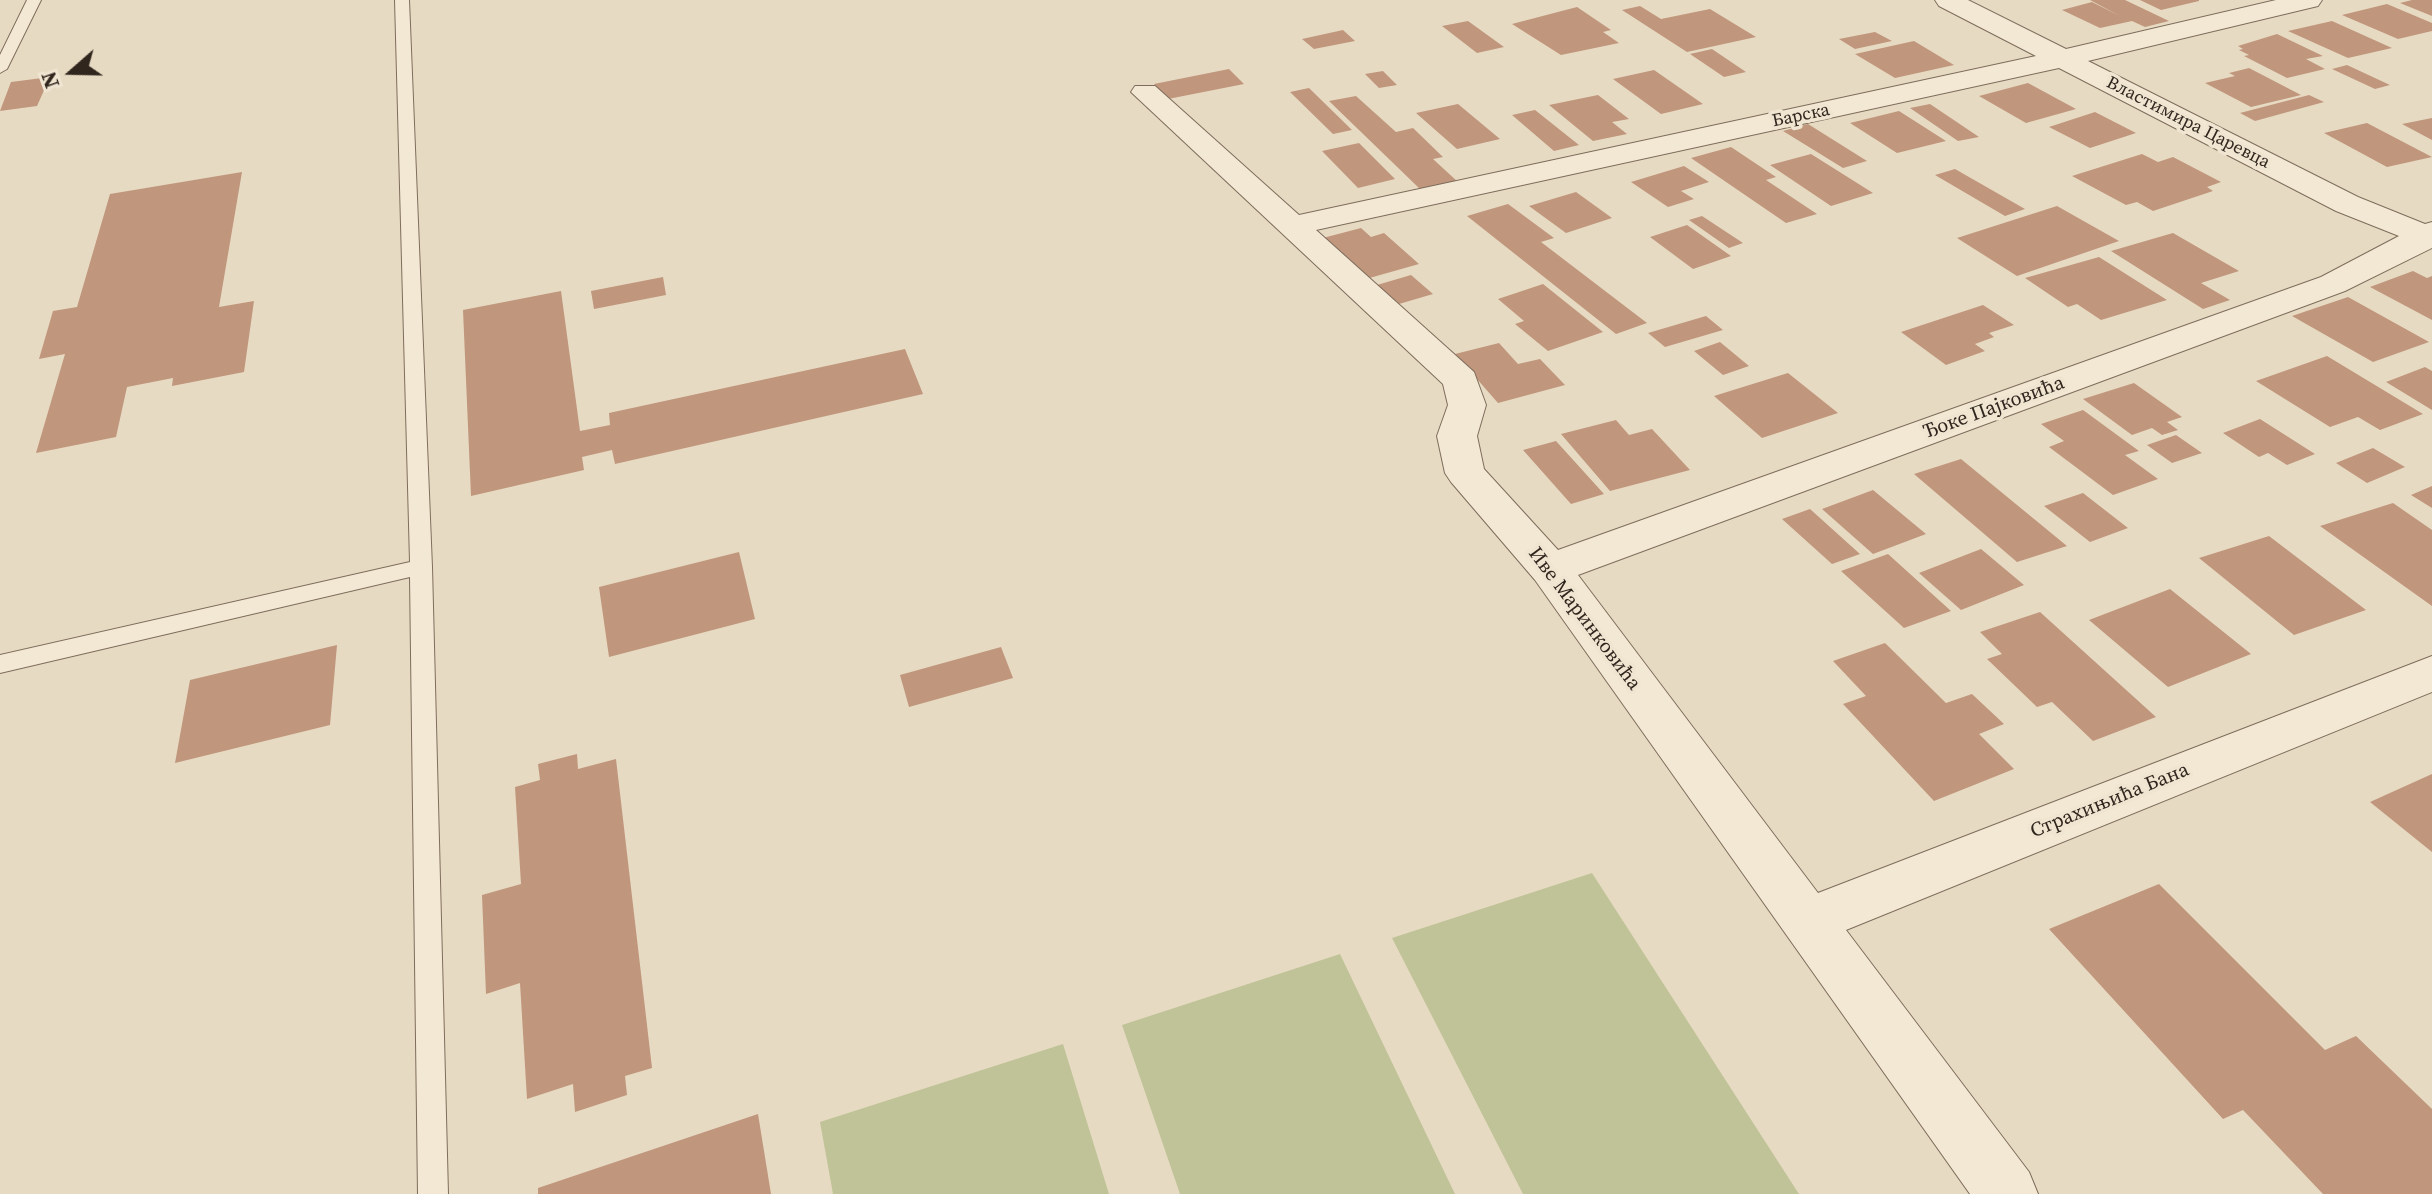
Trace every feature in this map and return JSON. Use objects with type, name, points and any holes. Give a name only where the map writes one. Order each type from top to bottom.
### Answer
[{"type":"street","name":"Властимира Царевца","points":[[1948,0],[2347,204],[2429,235]]},
{"type":"street","name":"Барска","points":[[1291,226],[2061,59],[2309,0]]},
{"type":"street","name":"Иве Маринковића","points":[[1145,92],[1461,380],[1467,405],[1457,436],[1465,473],[1550,569],[2007,1194]]},
{"type":"street","name":"Ђоке Пајковића","points":[[1550,569],[2333,284],[2429,235]]},
{"type":"street","name":"Страхињића Бана","points":[[1808,921],[2426,683]]},
{"type":"lane","points":[[0,69],[34,0]]},
{"type":"lane","points":[[402,0],[421,567],[433,1194]]},
{"type":"lane","points":[[0,664],[421,567]]},
{"type":"green space","points":[[1592,873],[1799,1194],[1523,1194],[1392,938]]},
{"type":"green space","points":[[1340,954],[1455,1194],[1180,1194],[1122,1025]]},
{"type":"green space","points":[[1063,1044],[1109,1194],[833,1194],[820,1122]]},
{"type":"building","points":[[2090,0],[2125,0],[2169,21],[2145,27],[2132,21],[2100,28],[2062,10],[2092,2],[2120,16]]},
{"type":"building","points":[[2140,0],[2199,0],[2199,1],[2161,10]]},
{"type":"building","points":[[2432,0],[2432,16],[2400,3]]},
{"type":"building","points":[[2387,4],[2432,23],[2432,31],[2398,39],[2342,15]]},
{"type":"building","points":[[1640,6],[1661,19],[1710,9],[1756,37],[1687,52],[1622,10]]},
{"type":"building","points":[[1577,7],[1611,30],[1603,32],[1619,43],[1561,55],[1512,24]]},
{"type":"building","points":[[1468,21],[1504,47],[1477,53],[1442,26]]},
{"type":"building","points":[[2332,21],[2392,48],[2348,58],[2288,31]]},
{"type":"building","points":[[1343,30],[1355,41],[1314,49],[1302,39]]},
{"type":"building","points":[[1875,32],[1892,41],[1855,49],[1839,39]]},
{"type":"building","points":[[2277,34],[2323,56],[2306,59],[2325,69],[2287,78],[2244,56],[2249,55],[2239,50],[2243,49],[2238,46]]},
{"type":"building","points":[[1914,41],[1954,65],[1895,78],[1855,54]]},
{"type":"building","points":[[1712,49],[1746,72],[1724,77],[1690,54]]},
{"type":"building","points":[[2347,65],[2390,85],[2375,89],[2332,69]]},
{"type":"building","points":[[2249,68],[2301,95],[2251,107],[2205,83],[2235,76],[2229,73]]},
{"type":"building","points":[[1229,69],[1244,84],[1168,99],[1154,84]]},
{"type":"building","points":[[1654,70],[1703,104],[1661,114],[1613,79]]},
{"type":"building","points":[[1383,71],[1397,85],[1379,88],[1365,74]]},
{"type":"building","points":[[50,77],[37,106],[0,111],[11,82]]},
{"type":"building","points":[[2028,83],[2076,109],[2026,123],[1979,96]]},
{"type":"building","points":[[1309,88],[1352,130],[1333,134],[1290,92]]},
{"type":"building","points":[[1598,95],[1629,119],[1612,122],[1627,134],[1593,141],[1549,105]]},
{"type":"building","points":[[2309,95],[2324,102],[2255,121],[2240,113]]},
{"type":"building","points":[[1356,96],[1396,132],[1413,128],[1443,157],[1433,159],[1458,182],[1421,190],[1329,101]]},
{"type":"building","points":[[1458,104],[1500,139],[1457,149],[1416,113]]},
{"type":"building","points":[[1930,104],[1979,137],[1958,141],[1910,108]]},
{"type":"building","points":[[1535,110],[1579,145],[1554,151],[1512,115]]},
{"type":"building","points":[[1899,111],[1946,141],[1897,153],[1850,123]]},
{"type":"building","points":[[2095,112],[2136,133],[2090,148],[2049,127]]},
{"type":"building","points":[[2432,118],[2432,140],[2402,124]]},
{"type":"building","points":[[2367,123],[2432,157],[2387,167],[2324,133]]},
{"type":"building","points":[[1808,124],[1867,161],[1843,168],[1783,131]]},
{"type":"building","points":[[1359,143],[1395,179],[1358,188],[1322,151]]},
{"type":"building","points":[[1731,147],[1776,177],[1766,180],[1817,214],[1786,223],[1691,158]]},
{"type":"building","points":[[1811,154],[1873,193],[1831,206],[1770,165]]},
{"type":"building","points":[[2142,154],[2158,162],[2173,157],[2221,182],[2207,187],[2213,191],[2153,211],[2137,202],[2126,205],[2072,176]]},
{"type":"building","points":[[1684,166],[1709,182],[1681,191],[1694,199],[1668,207],[1631,182]]},
{"type":"building","points":[[1955,169],[2025,209],[2005,216],[1935,175]]},
{"type":"building","points":[[242,172],[219,307],[254,301],[244,372],[172,386],[173,378],[127,387],[116,437],[36,453],[65,354],[39,359],[53,311],[77,307],[110,194]]},
{"type":"building","points":[[1576,192],[1612,218],[1566,233],[1529,206]]},
{"type":"building","points":[[1508,204],[1554,238],[1541,242],[1647,323],[1616,334],[1467,216]]},
{"type":"building","points":[[2057,206],[2119,241],[2017,276],[1957,238]]},
{"type":"building","points":[[1702,216],[1743,243],[1729,248],[1689,220]]},
{"type":"building","points":[[1687,225],[1731,256],[1693,269],[1650,237]]},
{"type":"building","points":[[1361,228],[1371,237],[1384,233],[1419,264],[1366,279],[1323,238]]},
{"type":"building","points":[[2173,233],[2239,271],[2201,283],[2230,300],[2203,309],[2111,251]]},
{"type":"building","points":[[2099,257],[2167,300],[2101,320],[2077,304],[2068,307],[2025,278]]},
{"type":"building","points":[[2413,271],[2427,278],[2432,276],[2432,320],[2370,287]]},
{"type":"building","points":[[1411,275],[1433,294],[1399,304],[1377,285]]},
{"type":"building","points":[[663,277],[666,295],[594,309],[591,291]]},
{"type":"building","points":[[1543,284],[1603,332],[1548,351],[1515,324],[1524,321],[1498,299]]},
{"type":"building","points":[[561,291],[580,431],[610,425],[609,413],[905,349],[923,394],[615,464],[612,450],[582,457],[584,470],[471,496],[463,310]]},
{"type":"building","points":[[2348,297],[2429,342],[2373,362],[2292,316]]},
{"type":"building","points":[[1983,305],[2014,325],[1989,333],[1994,337],[1975,344],[1985,351],[1946,365],[1901,332]]},
{"type":"building","points":[[1706,316],[1723,330],[1665,347],[1648,333]]},
{"type":"building","points":[[1720,342],[1749,366],[1723,375],[1694,351]]},
{"type":"building","points":[[1499,343],[1518,364],[1540,359],[1565,385],[1498,403],[1455,354]]},
{"type":"building","points":[[2327,356],[2423,414],[2380,430],[2358,417],[2330,427],[2256,381]]},
{"type":"building","points":[[2425,367],[2432,371],[2432,410],[2386,382]]},
{"type":"building","points":[[1788,373],[1838,413],[1762,438],[1714,396]]},
{"type":"building","points":[[2134,383],[2182,417],[2167,422],[2178,430],[2162,435],[2152,428],[2132,435],[2083,399]]},
{"type":"building","points":[[2083,410],[2139,451],[2125,455],[2158,479],[2113,495],[2049,447],[2064,441],[2041,424]]},
{"type":"building","points":[[2260,419],[2315,454],[2287,465],[2268,453],[2259,457],[2223,433]]},
{"type":"building","points":[[1616,420],[1629,435],[1652,429],[1690,470],[1610,491],[1561,434]]},
{"type":"building","points":[[2176,435],[2202,453],[2172,463],[2147,445]]},
{"type":"building","points":[[1556,441],[1604,494],[1571,504],[1523,450]]},
{"type":"building","points":[[2373,448],[2405,467],[2367,483],[2336,463]]},
{"type":"building","points":[[1961,459],[2067,546],[2017,562],[1914,474]]},
{"type":"building","points":[[2432,486],[2432,508],[2411,495]]},
{"type":"building","points":[[1873,490],[1926,534],[1873,554],[1822,509]]},
{"type":"building","points":[[2083,493],[2128,528],[2090,542],[2044,506]]},
{"type":"building","points":[[2393,503],[2432,530],[2432,606],[2320,526]]},
{"type":"building","points":[[1810,509],[1860,554],[1832,564],[1782,519]]},
{"type":"building","points":[[2269,536],[2366,610],[2294,635],[2199,558]]},
{"type":"building","points":[[1981,549],[2024,585],[1961,610],[1919,573]]},
{"type":"building","points":[[739,552],[755,619],[609,657],[599,587]]},
{"type":"building","points":[[1888,554],[1951,611],[1904,628],[1841,571]]},
{"type":"building","points":[[2170,589],[2251,654],[2168,687],[2089,620]]},
{"type":"building","points":[[2040,612],[2156,717],[2093,741],[2052,702],[2037,707],[1987,659],[2002,654],[1980,632]]},
{"type":"building","points":[[1885,643],[1946,703],[1972,694],[2004,724],[1979,734],[2014,769],[1934,801],[1843,704],[1866,696],[1833,661]]},
{"type":"building","points":[[337,645],[330,725],[175,763],[190,680]]},
{"type":"building","points":[[1001,647],[1013,678],[909,707],[900,675]]},
{"type":"building","points":[[577,754],[578,769],[616,759],[652,1068],[625,1076],[627,1095],[575,1112],[573,1084],[527,1099],[520,983],[486,994],[482,895],[521,884],[515,787],[540,780],[538,764]]},
{"type":"building","points":[[2432,774],[2432,852],[2370,802]]},
{"type":"building","points":[[2159,884],[2325,1050],[2356,1036],[2432,1109],[2432,1194],[2323,1194],[2243,1110],[2223,1119],[2049,929]]},
{"type":"building","points":[[758,1114],[771,1194],[538,1194],[538,1188]]}]
